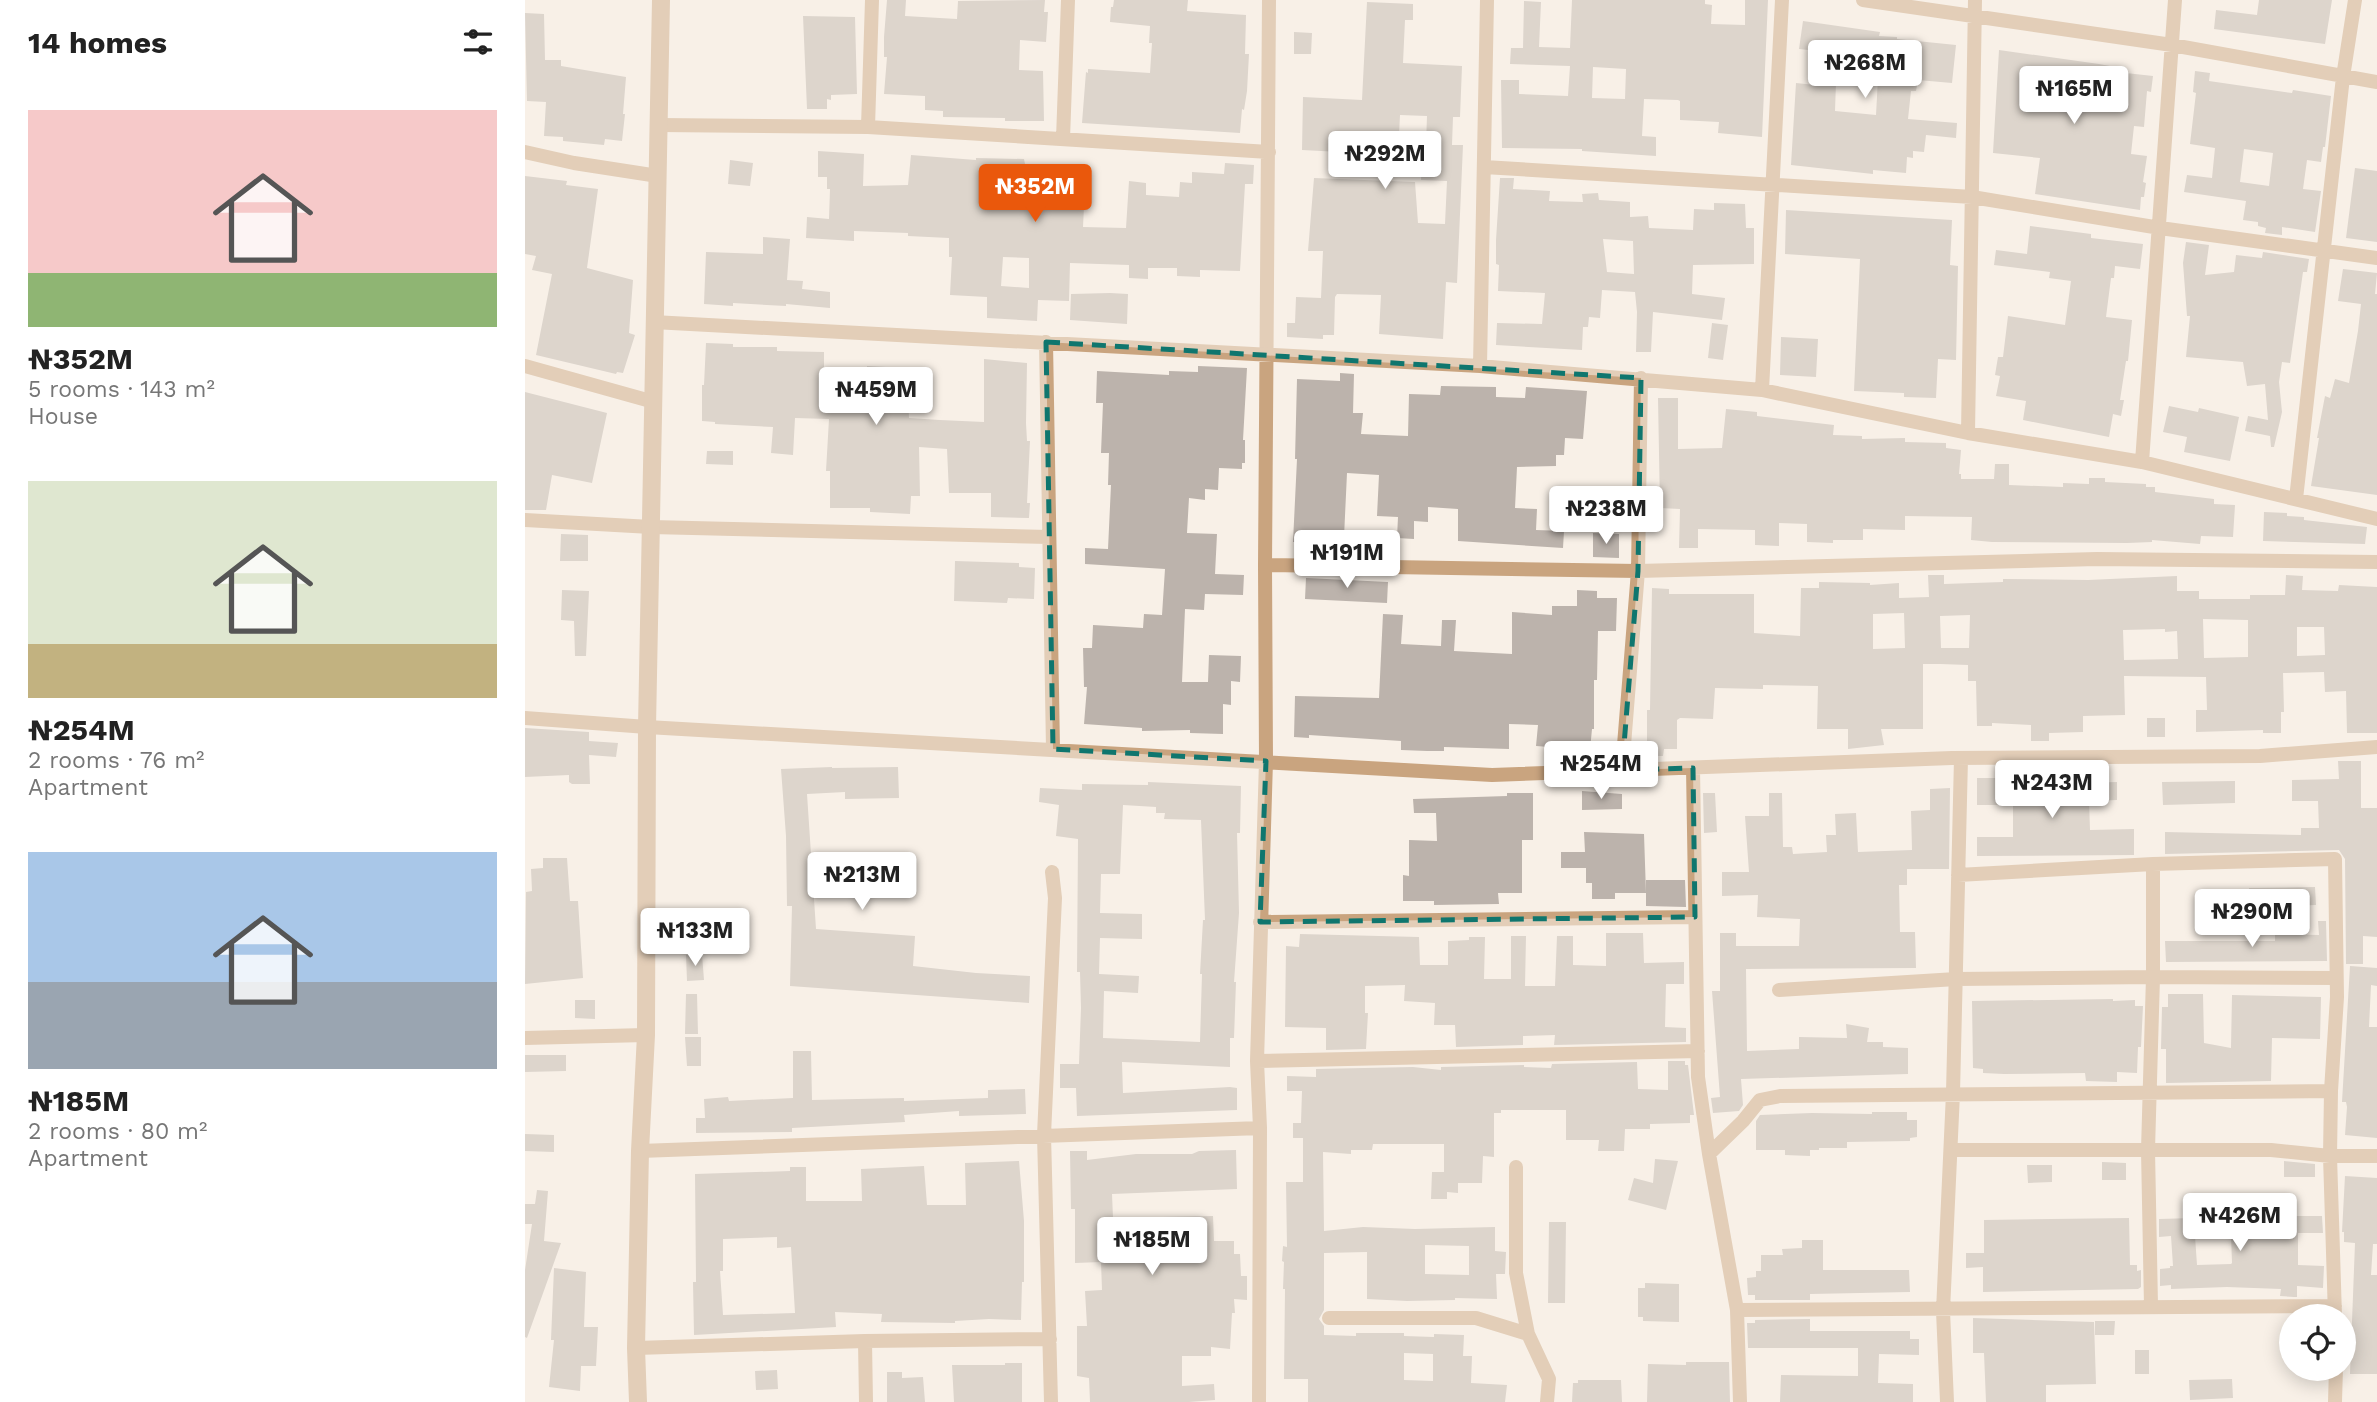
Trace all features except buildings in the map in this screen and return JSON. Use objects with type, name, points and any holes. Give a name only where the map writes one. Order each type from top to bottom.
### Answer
[{"type":"street","points":[[638,1402],[636,1348],[640,1151],[646,1035],[647,727],[661,0]]},
{"type":"street","points":[[868,127],[872,0]]},
{"type":"street","points":[[1063,139],[1068,0]]},
{"type":"street","points":[[1259,1402],[1260,1128],[1257,1060],[1266,761],[1269,0]]},
{"type":"street","points":[[1481,366],[1487,0]]},
{"type":"street","points":[[1762,390],[1782,0]]},
{"type":"street","points":[[1863,0],[2172,45],[2377,82]]},
{"type":"street","points":[[1968,433],[1975,0]]},
{"type":"street","points":[[2142,461],[2175,0]]},
{"type":"street","points":[[2296,499],[2343,77],[2355,0]]},
{"type":"street","points":[[659,125],[868,127],[1269,152]]},
{"type":"street","points":[[525,152],[574,163],[658,176]]},
{"type":"street","points":[[1483,167],[1772,187],[1972,197],[2160,228],[2377,258]]},
{"type":"street","points":[[653,322],[1481,366],[1762,390],[1968,433],[2142,461],[2377,519]]},
{"type":"street","points":[[1046,342],[1053,749]]},
{"type":"street","points":[[525,366],[654,402]]},
{"type":"street","points":[[1622,770],[1639,571],[1641,378]]},
{"type":"street","points":[[525,520],[651,527],[1049,537]]},
{"type":"street","points":[[1265,565],[1639,571],[2097,559],[2377,562]]},
{"type":"street","points":[[525,718],[1492,775],[1961,758],[2260,756],[2377,747]]},
{"type":"street","points":[[1947,1402],[1943,1311],[1953,1093],[1961,758]]},
{"type":"street","points":[[1693,768],[1698,1077],[1737,1310],[1740,1402]]},
{"type":"street","points":[[1958,875],[2153,864],[2335,859],[2336,978],[2330,1156],[2335,1304]]},
{"type":"street","points":[[2151,1306],[2148,1150],[2153,864]]},
{"type":"street","points":[[1051,1402],[1044,1135],[1055,898],[1052,872]]},
{"type":"street","points":[[1260,922],[1695,917]]},
{"type":"street","points":[[1779,990],[1956,979],[2153,976],[2336,978]]},
{"type":"street","points":[[525,1038],[646,1035]]},
{"type":"street","points":[[1257,1060],[1698,1051]]},
{"type":"street","points":[[1709,1154],[1760,1100],[1780,1096],[2331,1091]]},
{"type":"street","points":[[640,1151],[1260,1128]]},
{"type":"street","points":[[1951,1150],[2271,1150],[2330,1156],[2377,1156]]},
{"type":"street","points":[[1516,1167],[1516,1273],[1528,1334],[1549,1379],[1547,1402]]},
{"type":"street","points":[[1737,1310],[1943,1311],[2151,1306],[2279,1309]]},
{"type":"street","points":[[1329,1318],[1476,1318],[1528,1334]]},
{"type":"street","points":[[636,1348],[1050,1339]]},
{"type":"street","points":[[865,1341],[866,1402]]},
{"type":"street","points":[[2335,1402],[2336,1381]]},
{"type":"highlighted area","points":[[1046,342],[1641,378],[1638,571],[1622,770],[1693,768],[1695,917],[1260,922],[1266,761],[1053,749]]}]
